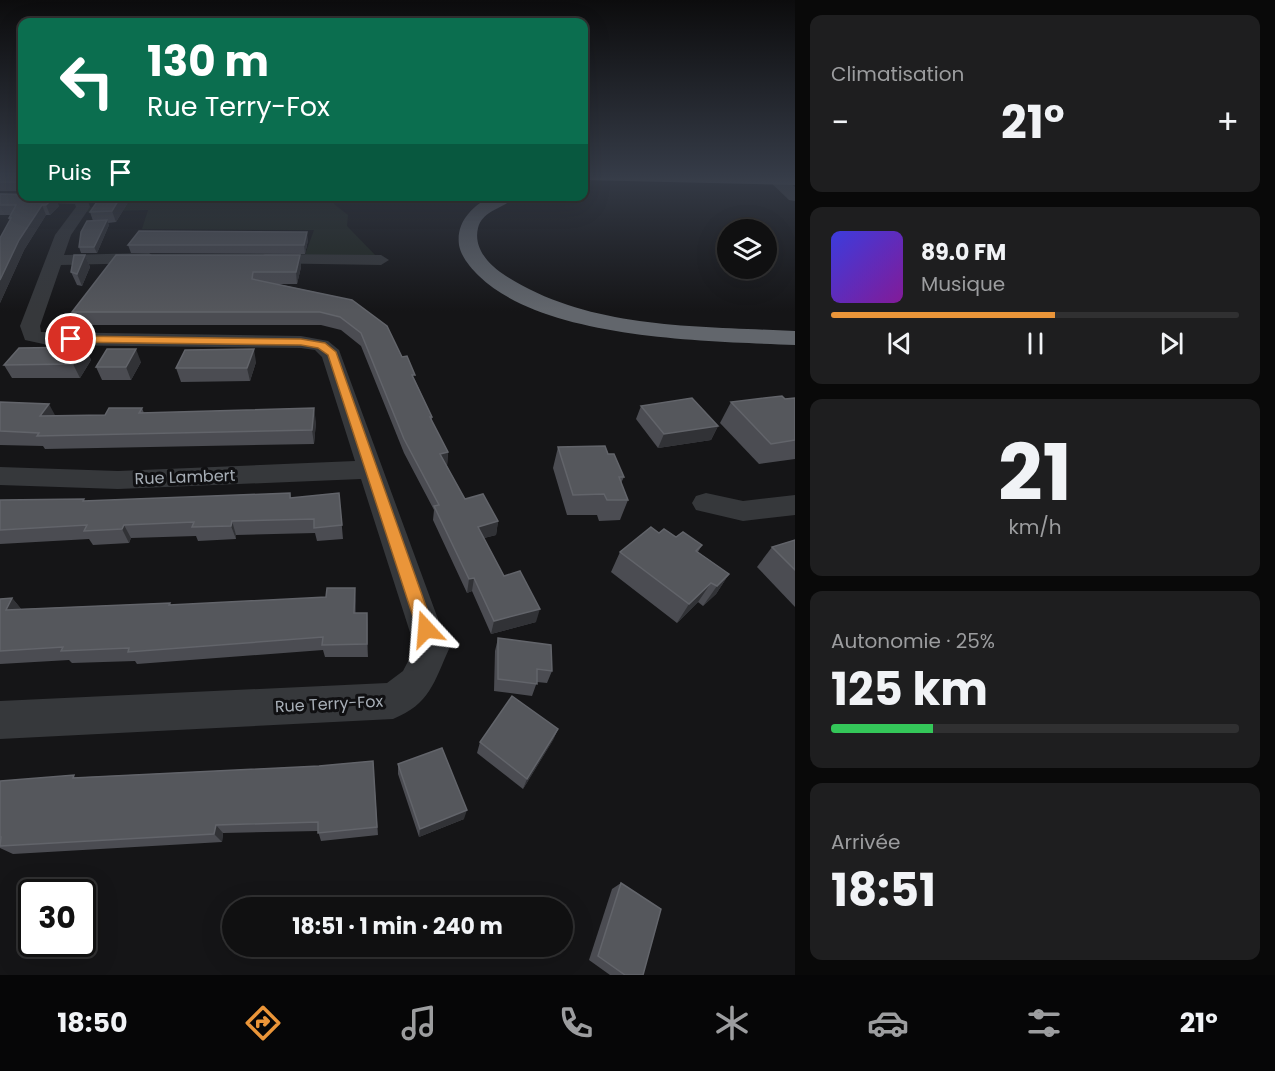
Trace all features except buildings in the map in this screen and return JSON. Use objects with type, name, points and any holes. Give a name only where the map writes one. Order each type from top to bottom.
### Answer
[{"type":"highway","points":[[473,220],[469,229],[468,244],[474,257],[490,274],[528,297],[576,315],[628,326],[795,338]]},
{"type":"street","name":"Rue Terry-Fox","points":[[0,720],[393,700],[416,683],[432,649],[332,354],[321,345],[301,342],[48,339],[32,336],[30,326],[53,260],[63,235],[73,220]]},
{"type":"street","points":[[53,260],[160,258]]},
{"type":"street","points":[[252,259],[381,260]]},
{"type":"street","name":"Rue Lambert","points":[[0,476],[118,480],[371,469]]},
{"type":"street","points":[[706,503],[743,511],[795,505]]},
{"type":"shaded area","points":[[145,220],[348,220],[347,226],[379,259],[303,260],[314,230],[142,229]]},
{"type":"route","points":[[71,339],[301,342],[321,345],[332,354],[426,629]]}]
